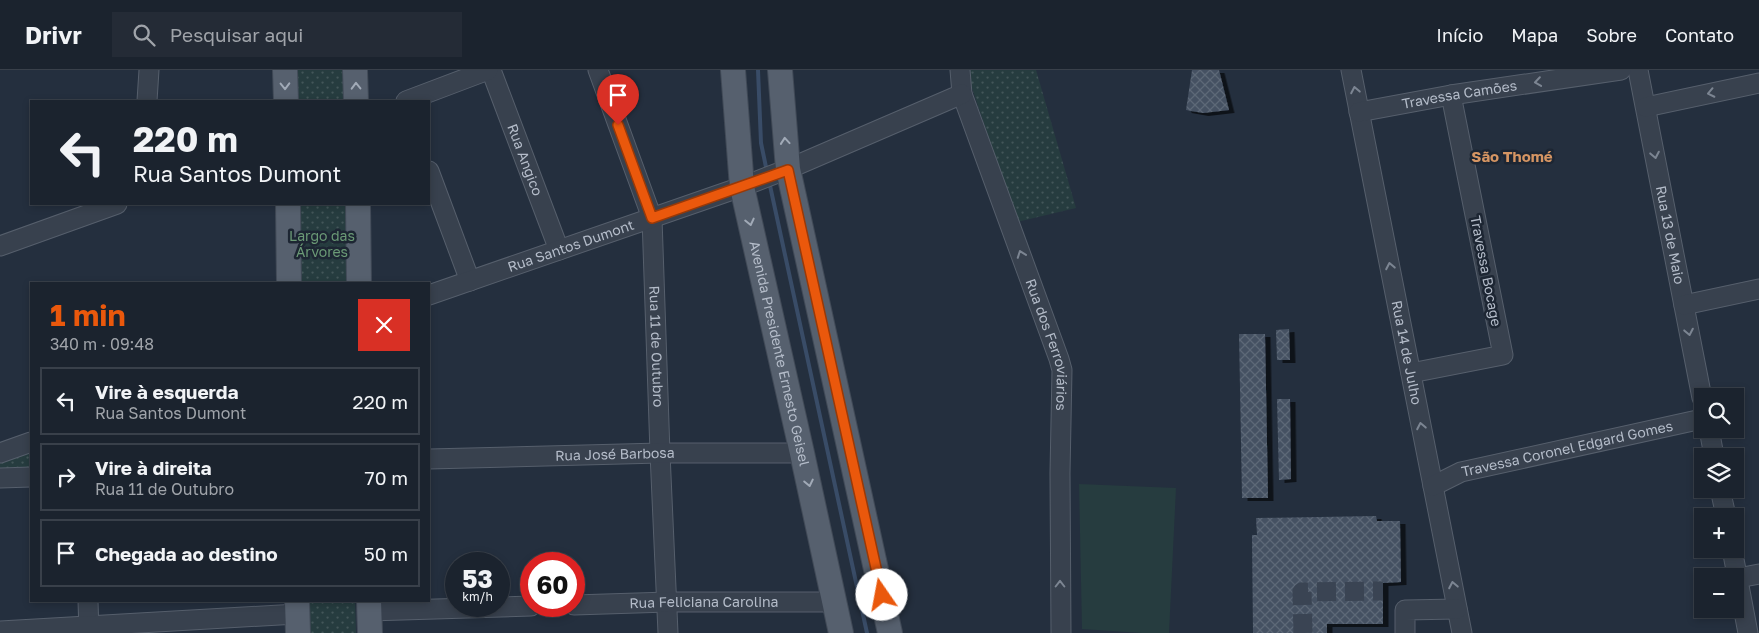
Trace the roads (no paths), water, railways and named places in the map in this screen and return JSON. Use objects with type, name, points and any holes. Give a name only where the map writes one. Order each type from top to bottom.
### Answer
[{"type":"main road","points":[[285,70],[286,100]]},
{"type":"main road","points":[[355,70],[356,100]]},
{"type":"main road","name":"Avenida Presidente Ernesto Geisel","points":[[733,70],[736,123],[743,186],[840,633]]},
{"type":"main road","points":[[780,70],[786,170],[890,633]]},
{"type":"main road","points":[[288,205],[289,282]]},
{"type":"main road","points":[[358,205],[359,282]]},
{"type":"street","points":[[147,100],[149,70]]},
{"type":"street","points":[[409,100],[490,70]]},
{"type":"street","name":"Rua Angico","points":[[490,70],[559,250]]},
{"type":"street","name":"Rua 11 de Outubro","points":[[598,70],[652,218],[668,633]]},
{"type":"street","name":"Rua dos Ferroviários","points":[[960,70],[962,94],[1060,359],[1062,370],[1060,633]]},
{"type":"street","name":"Rua 14 de Julho","points":[[1351,70],[1462,633]]},
{"type":"street","name":"Travessa Camões","points":[[1359,112],[1451,95],[1620,70]]},
{"type":"street","name":"Rua 13 de Maio","points":[[1638,70],[1700,388]]},
{"type":"street","points":[[1646,107],[1759,83]]},
{"type":"street","name":"Rua Santos Dumont","points":[[430,295],[786,170],[962,94]]},
{"type":"street","name":"Travessa Bocage","points":[[1411,373],[1503,355],[1451,95]]},
{"type":"street","points":[[430,174],[470,280]]},
{"type":"street","points":[[0,246],[114,205]]},
{"type":"street","points":[[1684,304],[1759,289]]},
{"type":"street","name":"Travessa Coronel Edgard Gomes","points":[[1433,486],[1461,472],[1694,421]]},
{"type":"street","points":[[0,453],[30,442]]},
{"type":"street","name":"Rua José Barbosa","points":[[430,459],[802,453]]},
{"type":"street","points":[[0,478],[30,477]]},
{"type":"street","points":[[1744,577],[1759,574]]},
{"type":"street","points":[[88,602],[89,629]]},
{"type":"street","name":"Rua Feliciana Carolina","points":[[585,605],[668,602],[834,602]]},
{"type":"street","points":[[369,615],[520,607]]},
{"type":"street","points":[[1405,633],[1405,610],[1457,609]]},
{"type":"street","points":[[1744,611],[1748,633]]},
{"type":"street","points":[[0,631],[89,629],[297,616]]},
{"type":"waterway","points":[[758,70],[761,143],[767,172]]},
{"type":"waterway","points":[[769,181],[867,633]]},
{"type":"tunnel","points":[[1303,633],[1302,592],[1383,591]]},
{"type":"district","name":"São Thomé","points":[[1512,157]]},
{"type":"park label","name":"Largo das Árvores","points":[[322,244]]}]
